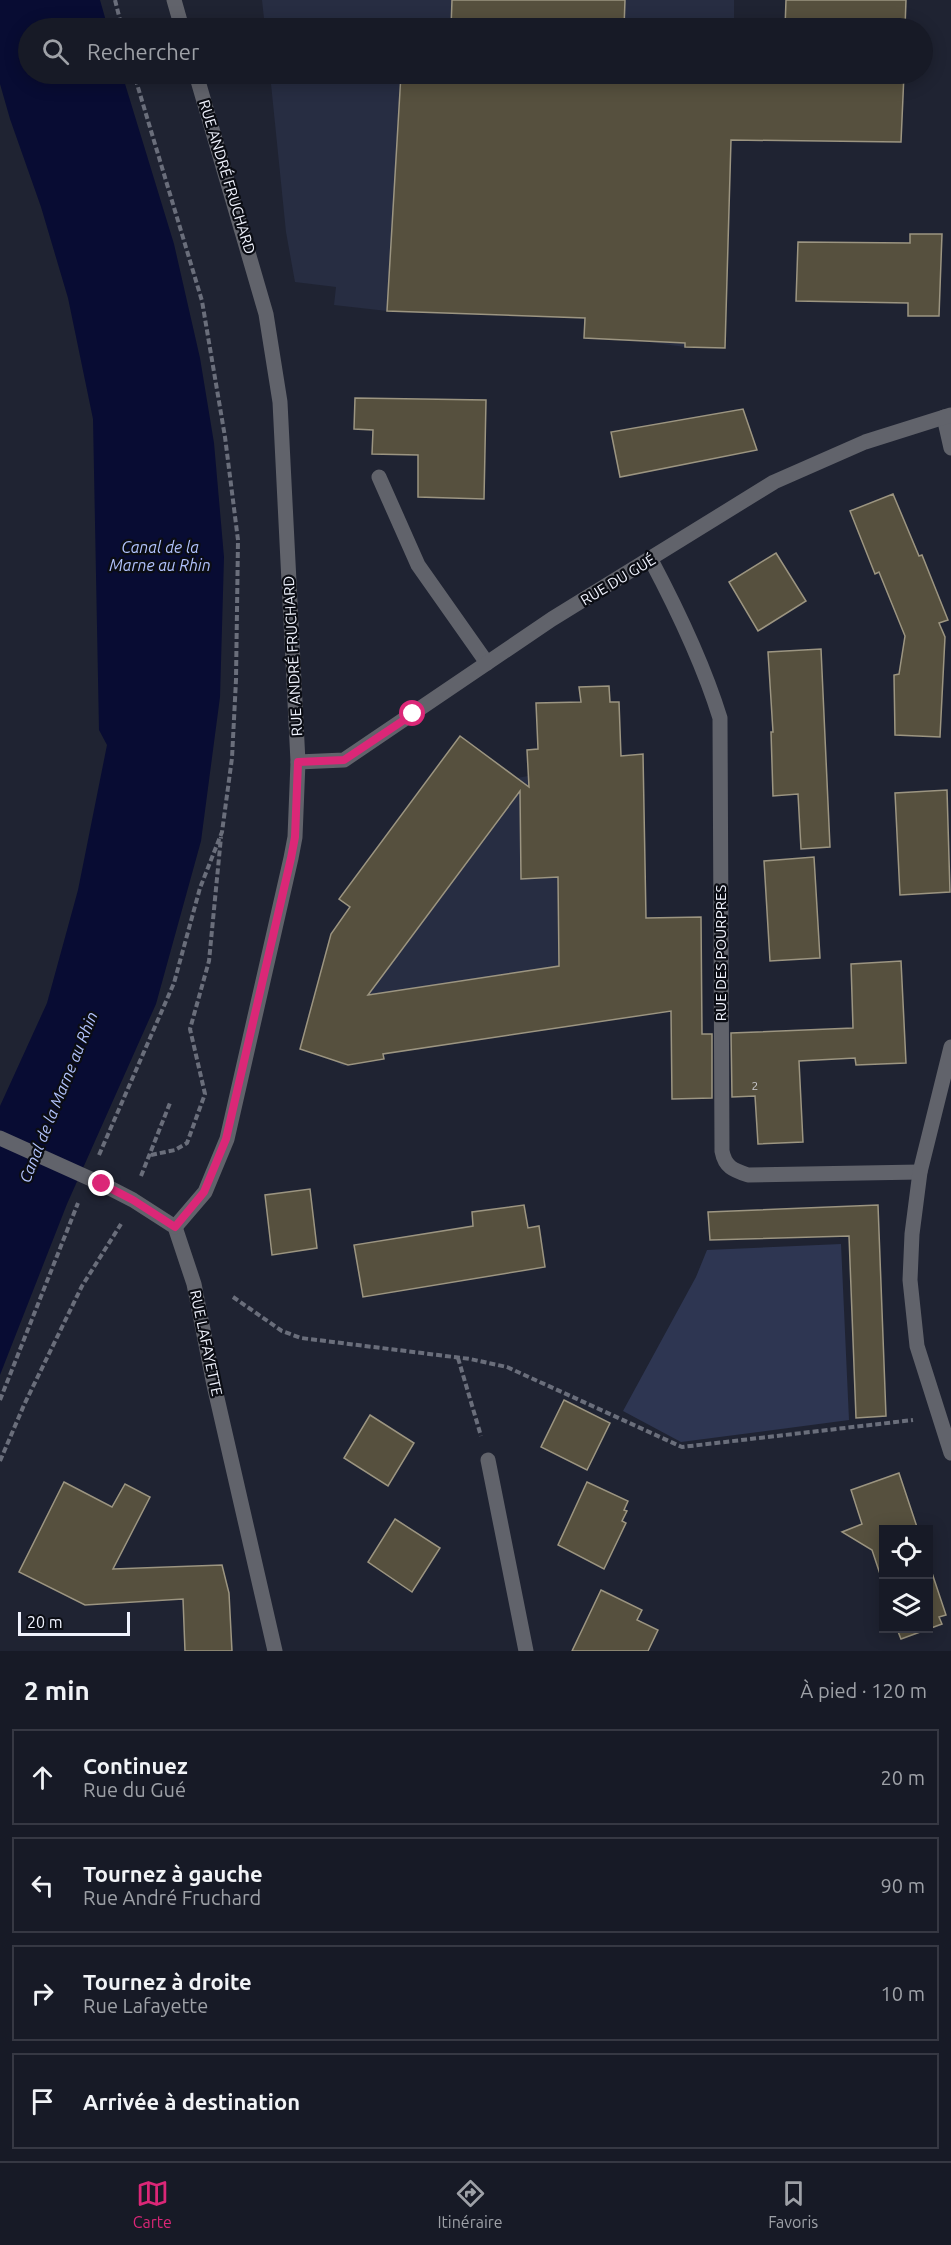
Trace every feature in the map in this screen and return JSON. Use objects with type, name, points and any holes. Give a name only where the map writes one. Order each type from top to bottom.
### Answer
[{"type":"street","points":[[174,0],[179,18]]},
{"type":"street","name":"RUE ANDRÉ FRUCHARD","points":[[175,1227],[204,1192],[226,1139],[291,858],[295,837],[298,762],[278,391],[266,314],[198,84]]},
{"type":"street","points":[[947,416],[951,448]]},
{"type":"street","name":"RUE DU GUÉ","points":[[298,762],[344,760],[552,619],[774,482],[865,442],[947,416]]},
{"type":"street","points":[[380,477],[418,565],[487,663]]},
{"type":"street","name":"RUE DES POURPRES","points":[[651,560],[694,648],[720,718],[722,1140],[724,1162],[735,1171],[748,1175],[920,1172]]},
{"type":"street","points":[[951,1047],[920,1172],[912,1234],[910,1280],[917,1346],[951,1453]]},
{"type":"street","points":[[0,1138],[102,1184],[133,1200],[175,1227]]},
{"type":"street","name":"RUE LAFAYETTE","points":[[175,1227],[194,1284],[214,1385],[275,1651]]},
{"type":"street","points":[[488,1460],[526,1651]]},
{"type":"path","points":[[115,0],[120,18]]},
{"type":"path","points":[[137,84],[202,301],[225,437],[238,540],[232,758],[209,961],[190,1029],[205,1094],[187,1143],[175,1150],[150,1155]]},
{"type":"path","points":[[98,1157],[174,983],[200,888],[222,832]]},
{"type":"path","points":[[0,1461],[24,1405],[82,1286],[115,1235],[133,1200],[170,1102]]},
{"type":"path","points":[[0,1400],[80,1200]]},
{"type":"path","points":[[233,1297],[282,1331],[301,1338],[458,1358],[507,1367],[682,1448],[939,1417]]},
{"type":"path","points":[[458,1358],[488,1460]]},
{"type":"shaded area","points":[[262,0],[734,0],[734,18],[264,18]]},
{"type":"shaded area","points":[[271,84],[732,84],[725,348],[685,347],[642,341],[585,318],[387,311],[334,305],[336,287],[295,282],[286,232]]},
{"type":"shaded area","points":[[609,686],[610,702],[619,702],[621,755],[643,754],[639,1016],[384,1054],[384,1058],[343,1066],[320,1053],[331,934],[350,907],[339,899],[460,736],[517,778],[528,776],[527,750],[538,748],[536,703],[580,702],[579,687]]},
{"type":"shaded area","points":[[841,1244],[849,1420],[681,1442],[623,1411],[696,1277],[707,1250]]},
{"type":"water","name":"Canal de la Marne au Rhin","points":[[0,0],[100,0],[105,18],[18,18],[18,84],[125,84],[174,244],[200,358],[214,443],[224,557],[220,697],[201,841],[156,1004],[67,1204],[0,1375],[0,1106],[47,1003],[78,890],[107,745],[99,730],[93,419],[68,298],[41,207],[0,84]]},
{"type":"building","points":[[452,0],[625,0],[624,18],[451,18]]},
{"type":"building","points":[[786,0],[906,0],[905,18],[785,18]]},
{"type":"building","points":[[400,84],[904,84],[901,142],[731,140],[725,348],[685,347],[685,343],[584,338],[585,318],[387,311]]},
{"type":"building","points":[[910,234],[942,234],[939,316],[908,316],[908,303],[796,301],[798,242],[910,243]]},
{"type":"building","points":[[355,398],[486,400],[484,499],[418,497],[418,455],[372,454],[373,430],[354,429]]},
{"type":"building","points":[[743,409],[757,450],[620,477],[611,432]]},
{"type":"building","points":[[893,494],[919,556],[922,555],[948,620],[939,623],[945,637],[940,737],[895,735],[894,675],[899,674],[905,636],[879,572],[875,574],[850,511]]},
{"type":"building","points":[[776,553],[806,601],[758,631],[729,582]]},
{"type":"building","points":[[821,649],[830,847],[801,849],[798,794],[773,796],[771,732],[773,732],[768,652]]},
{"type":"building","points":[[609,686],[610,702],[619,702],[621,756],[643,754],[646,918],[701,917],[702,1034],[712,1034],[712,1098],[672,1099],[671,1011],[383,1054],[384,1059],[348,1065],[300,1049],[331,934],[350,907],[339,899],[460,736],[529,787],[527,750],[538,749],[536,703],[581,702],[579,687]],"holes":[[[520,791],[521,879],[558,877],[559,966],[368,995]]]},
{"type":"building","points":[[947,790],[950,892],[900,895],[895,793]]},
{"type":"building","points":[[814,857],[820,958],[770,961],[764,861]]},
{"type":"building","points":[[901,961],[906,1063],[856,1065],[855,1058],[799,1061],[803,1142],[758,1144],[755,1096],[732,1097],[731,1033],[853,1028],[851,964]]},
{"type":"building","points":[[310,1189],[317,1248],[272,1255],[265,1195]]},
{"type":"building","points":[[524,1205],[528,1228],[539,1226],[545,1267],[363,1297],[354,1245],[473,1226],[472,1212]]},
{"type":"building","points":[[878,1205],[886,1416],[856,1418],[849,1236],[710,1240],[708,1212]]},
{"type":"building","points":[[564,1400],[610,1423],[587,1470],[541,1447]]},
{"type":"building","points":[[370,1415],[414,1443],[388,1486],[344,1458]]},
{"type":"building","points":[[899,1473],[916,1525],[879,1525],[879,1571],[872,1550],[842,1532],[862,1524],[851,1490]]},
{"type":"building","points":[[64,1482],[112,1507],[125,1484],[150,1497],[113,1569],[222,1565],[229,1593],[232,1651],[185,1651],[183,1599],[85,1605],[19,1572]]},
{"type":"building","points":[[587,1482],[628,1501],[624,1510],[627,1511],[622,1521],[626,1523],[604,1569],[558,1545]]},
{"type":"building","points":[[395,1519],[440,1548],[412,1592],[368,1562]]},
{"type":"building","points":[[933,1576],[946,1615],[939,1617],[942,1624],[933,1627]]},
{"type":"building","points":[[601,1590],[642,1610],[637,1620],[658,1630],[648,1651],[572,1651]]},
{"type":"building","points":[[899,1633],[917,1633],[901,1639]]},
{"type":"route","points":[[102,1184],[133,1200],[175,1227],[204,1192],[226,1139],[291,858],[295,837],[298,762],[344,760],[413,714]]}]
